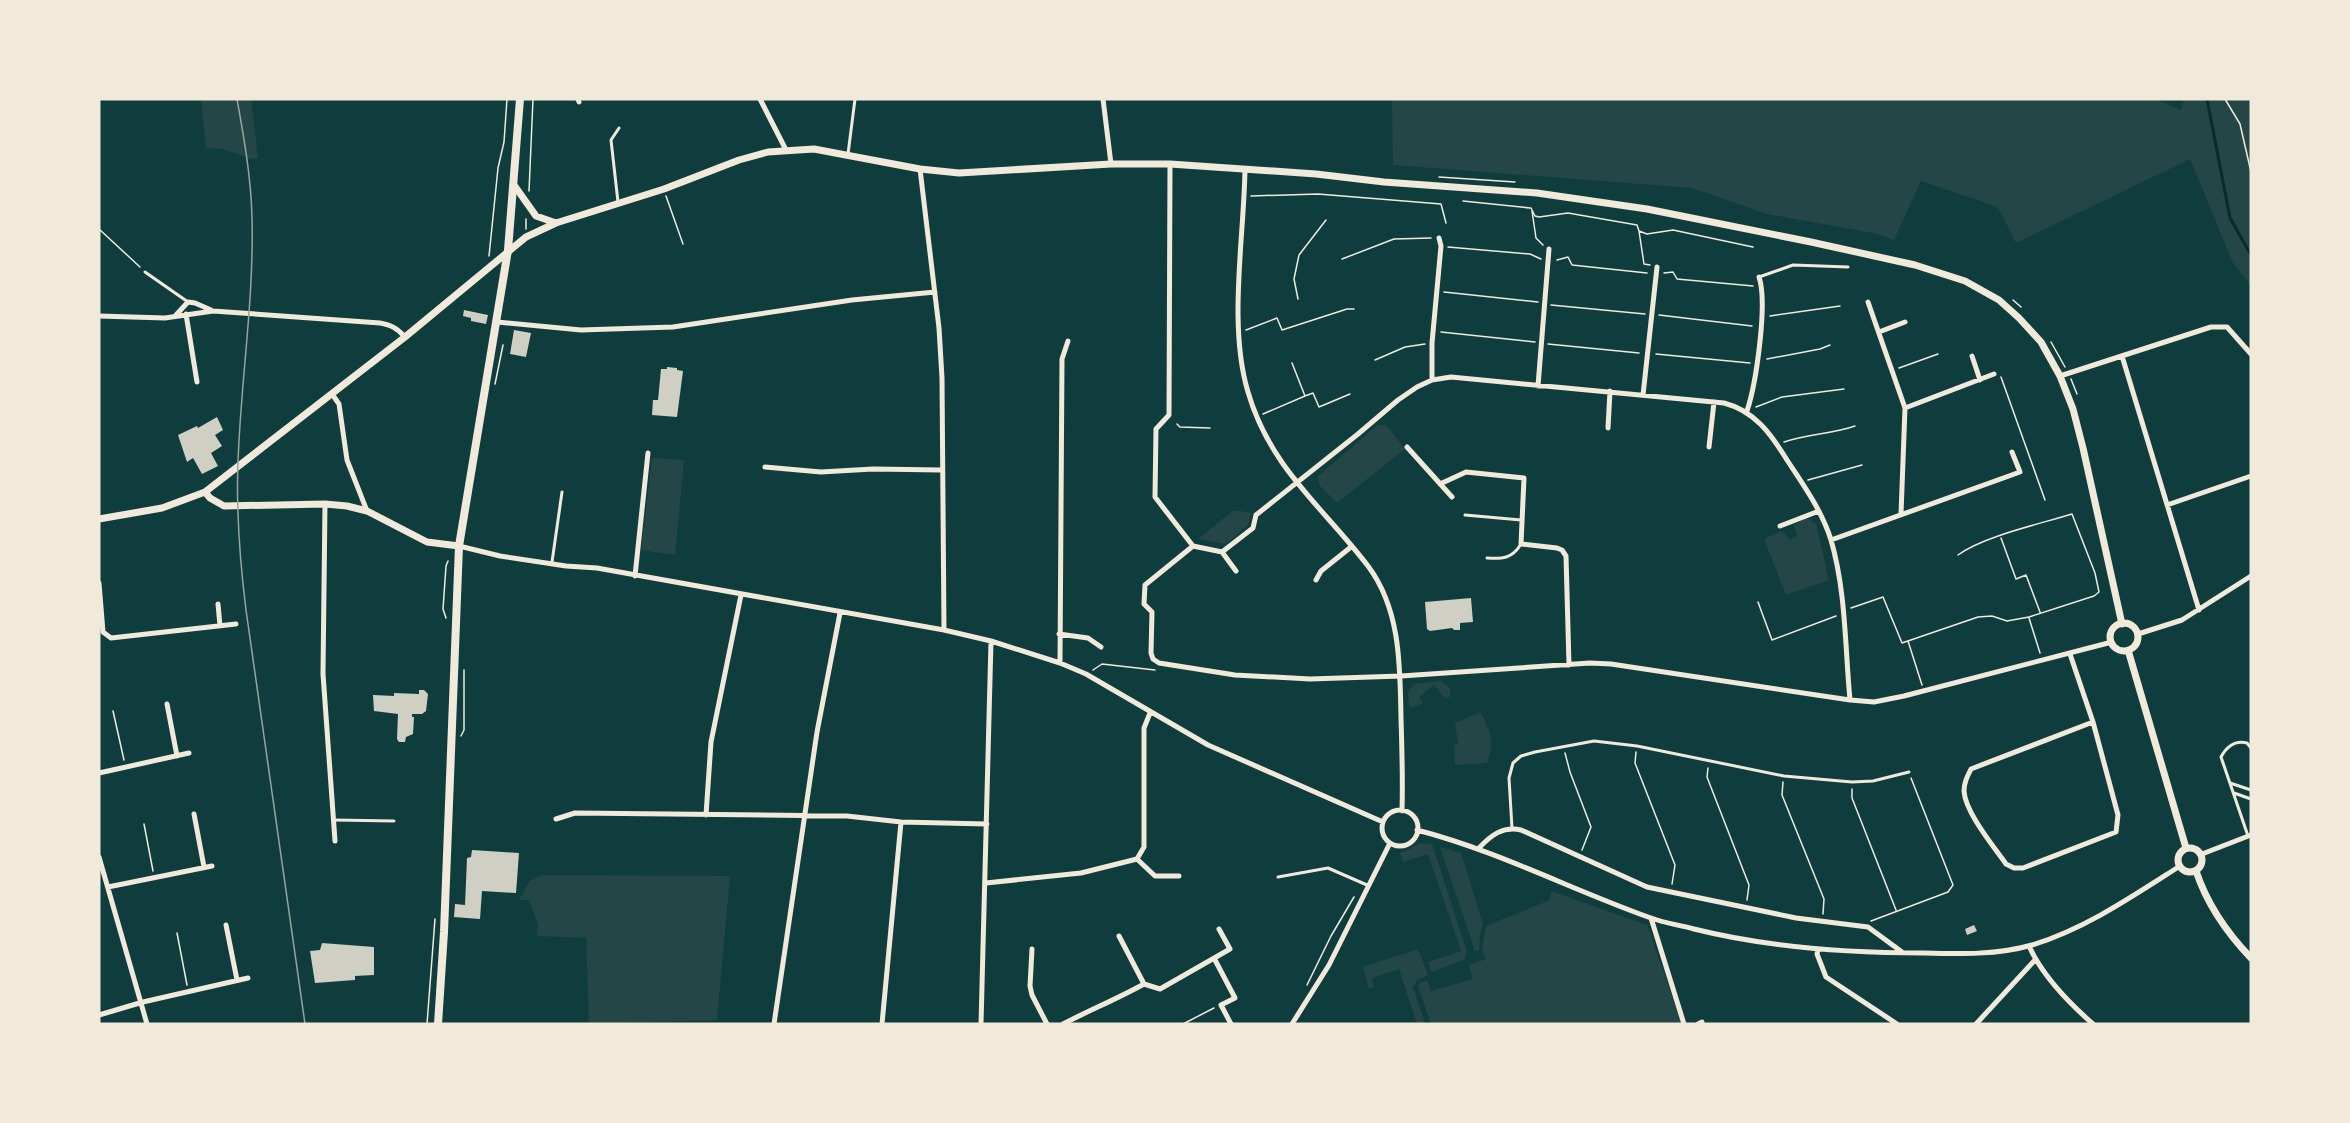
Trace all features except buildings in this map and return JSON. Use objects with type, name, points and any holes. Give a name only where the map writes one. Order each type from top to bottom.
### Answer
[{"type":"main road","points":[[438,1024],[444,932],[459,546],[508,249],[520,99]]},
{"type":"street","points":[[760,99],[786,150]]},
{"type":"street","points":[[1103,99],[1111,164]]},
{"type":"street","points":[[99,519],[162,508],[205,492],[405,337],[491,268],[508,249],[526,237],[556,223],[664,189],[739,160],[766,152],[813,149],[920,169],[967,172],[1111,164],[1170,164],[1548,194],[1647,209],[1811,242],[1915,265],[1965,281],[1999,300],[2032,330],[2060,376],[2073,409],[2083,448],[2122,624]]},
{"type":"street","points":[[1170,164],[1169,415],[1156,429],[1155,498],[1192,546],[1222,552],[1236,571]]},
{"type":"street","points":[[920,169],[935,292],[942,378],[944,630]]},
{"type":"street","points":[[1245,169],[1240,259],[1240,347],[1247,392],[1266,438],[1296,484],[1369,567],[1388,602],[1394,622],[1401,676],[1402,810]]},
{"type":"street","points":[[514,185],[536,216],[556,223]]},
{"type":"street","points":[[1432,380],[1432,343],[1441,246],[1439,238]]},
{"type":"street","points":[[1538,386],[1549,249]]},
{"type":"street","points":[[1643,394],[1656,271]]},
{"type":"street","points":[[1747,411],[1754,390],[1761,319],[1763,288],[1759,277]]},
{"type":"street","points":[[497,322],[581,330],[673,327],[852,300],[935,292]]},
{"type":"street","points":[[1868,302],[1905,408],[1901,514]]},
{"type":"street","points":[[175,316],[188,303],[195,303],[213,311]]},
{"type":"street","points":[[99,316],[165,318],[213,311],[380,322],[399,329],[405,337]]},
{"type":"street","points":[[186,314],[197,382]]},
{"type":"street","points":[[1879,332],[1905,322]]},
{"type":"street","points":[[2060,376],[2211,327],[2227,327],[2251,354]]},
{"type":"street","points":[[1060,663],[1062,359],[1068,341]]},
{"type":"street","points":[[1972,356],[1980,380]]},
{"type":"street","points":[[2122,356],[2199,610]]},
{"type":"street","points":[[1905,408],[1994,375]]},
{"type":"street","points":[[1222,552],[1253,528],[1256,515],[1398,400],[1432,380],[1451,377],[1643,394],[1736,406],[1747,411],[1763,425],[1777,444],[1819,511],[1831,540],[1837,566],[1850,700]]},
{"type":"street","points":[[1608,428],[1610,391]]},
{"type":"street","points":[[332,394],[339,404],[347,460],[367,511]]},
{"type":"street","points":[[1709,447],[1714,402]]},
{"type":"street","points":[[1407,447],[1452,496]]},
{"type":"street","points":[[1831,540],[2020,472],[2012,452]]},
{"type":"street","points":[[635,576],[648,453]]},
{"type":"street","points":[[765,466],[821,472],[873,469],[941,470]]},
{"type":"street","points":[[1440,484],[1466,472],[1524,478],[1521,544],[1557,548],[1562,550],[1566,556],[1569,665]]},
{"type":"street","points":[[2167,506],[2251,476]]},
{"type":"street","points":[[205,492],[210,498],[224,506],[325,504],[347,506],[367,511],[427,542],[459,546],[500,556],[582,568],[597,568],[944,630],[992,641],[1086,674],[1208,746],[1383,822]]},
{"type":"street","points":[[325,504],[323,674],[335,841]]},
{"type":"street","points":[[1780,526],[1819,511]]},
{"type":"street","points":[[1192,546],[1145,585],[1144,604],[1152,612],[1151,653],[1153,659],[1159,663],[1235,675],[1310,679],[1611,664],[1874,702],[2112,642]]},
{"type":"street","points":[[1316,580],[1321,571],[1351,547]]},
{"type":"street","points":[[2138,634],[2182,620],[2251,576]]},
{"type":"street","points":[[99,583],[103,632],[111,638],[236,624]]},
{"type":"street","points":[[706,815],[711,742],[741,595]]},
{"type":"street","points":[[218,604],[220,626]]},
{"type":"street","points":[[774,1024],[804,817],[840,613]]},
{"type":"street","points":[[2122,624],[2130,625],[2138,634],[2137,642],[2128,650],[2121,650],[2112,642],[2113,631],[2122,624]]},
{"type":"street","points":[[1059,633],[1088,638],[1099,643],[1101,647]]},
{"type":"street","points":[[981,1024],[992,641]]},
{"type":"street","points":[[2128,650],[2186,848]]},
{"type":"street","points":[[2070,654],[2093,722],[2118,814],[2116,832],[2023,868],[2014,868],[2006,864],[1970,809],[1964,794],[1965,781],[1971,769],[2093,722]]},
{"type":"street","points":[[167,704],[177,756]]},
{"type":"street","points":[[986,883],[1081,873],[1137,859],[1144,847],[1144,728],[1150,713]]},
{"type":"street","points":[[99,773],[189,753]]},
{"type":"street","points":[[1402,810],[1412,815],[1417,830],[1412,841],[1401,846],[1390,843],[1382,832],[1383,822],[1391,813],[1402,810]]},
{"type":"street","points":[[556,819],[575,813],[847,816],[901,822],[987,824]]},
{"type":"street","points":[[194,814],[204,867]]},
{"type":"street","points":[[882,1024],[901,822]]},
{"type":"street","points":[[1479,848],[1495,834],[1512,828],[1521,830],[1647,887],[1822,923],[1868,927],[1904,953]]},
{"type":"street","points":[[1417,830],[1479,848],[1651,918],[1723,936],[1818,949],[1904,953],[1977,953],[2029,946],[2061,935],[2118,905],[2180,866]]},
{"type":"street","points":[[2202,854],[2249,835]]},
{"type":"street","points":[[1292,1024],[1329,965],[1390,843]]},
{"type":"street","points":[[2186,848],[2197,849],[2202,854],[2202,866],[2196,871],[2189,872],[2180,866],[2178,858],[2186,848]]},
{"type":"street","points":[[99,857],[143,1002],[147,1024]]},
{"type":"street","points":[[1137,859],[1155,876],[1179,876]]},
{"type":"street","points":[[108,887],[212,866]]},
{"type":"street","points":[[2196,871],[2214,910],[2236,942],[2251,958]]},
{"type":"street","points":[[1651,918],[1684,1024]]},
{"type":"street","points":[[226,925],[237,980]]},
{"type":"street","points":[[1119,936],[1144,984],[1160,989],[1230,950],[1219,929]]},
{"type":"street","points":[[2029,946],[2035,960],[2077,1010],[2093,1024]]},
{"type":"street","points":[[1032,949],[1030,986],[1032,995],[1047,1024]]},
{"type":"street","points":[[1818,949],[1817,954],[1826,976],[1897,1024]]},
{"type":"street","points":[[1214,958],[1235,998],[1221,1005],[1231,1024]]},
{"type":"street","points":[[1976,1024],[2035,960]]},
{"type":"street","points":[[99,1015],[143,1002],[248,978]]},
{"type":"street","points":[[1063,1024],[1100,1005],[1109,1004],[1144,984]]},
{"type":"lane","points":[[848,154],[855,99]]},
{"type":"lane","points":[[618,203],[611,140],[620,128]]},
{"type":"lane","points":[[1759,277],[1793,265],[1848,267]]},
{"type":"lane","points":[[145,272],[188,303]]},
{"type":"lane","points":[[552,562],[562,492]]},
{"type":"lane","points":[[1465,514],[1521,520]]},
{"type":"lane","points":[[1486,558],[1504,559],[1517,551],[1521,544]]},
{"type":"lane","points":[[1512,828],[1509,778],[1513,764],[1521,756],[1594,741],[1637,746],[1784,776],[1852,782],[1873,781],[1909,772]]},
{"type":"lane","points":[[2249,835],[2222,757],[2225,749],[2233,743],[2247,743],[2251,748]]},
{"type":"lane","points":[[2230,783],[2251,790]]},
{"type":"lane","points":[[2234,793],[2251,799]]},
{"type":"lane","points":[[334,820],[394,821]]},
{"type":"lane","points":[[1278,877],[1328,868],[1367,885]]},
{"type":"path","points":[[488,258],[498,168],[504,142],[507,99]]},
{"type":"path","points":[[529,192],[533,99]]},
{"type":"path","points":[[2225,99],[2240,124],[2251,172]]},
{"type":"path","points":[[664,189],[683,244]]},
{"type":"path","points":[[1244,196],[1318,194],[1441,204],[1446,223]]},
{"type":"path","points":[[1463,201],[1531,208]]},
{"type":"path","points":[[1531,208],[1535,216],[1539,217],[1568,213],[1637,225],[1644,264],[1656,271]]},
{"type":"path","points":[[1531,208],[1536,238],[1549,249]]},
{"type":"path","points":[[1298,299],[1294,279],[1299,255],[1326,220]]},
{"type":"path","points":[[99,229],[145,272]]},
{"type":"path","points":[[1639,231],[1647,234],[1673,230],[1753,247]]},
{"type":"path","points":[[1342,259],[1394,239],[1439,238]]},
{"type":"path","points":[[1441,246],[1530,255],[1548,262],[1568,257],[1572,265],[1673,272],[1677,279],[1763,288]]},
{"type":"path","points":[[1437,291],[1532,299],[1545,304],[1760,327]]},
{"type":"path","points":[[1761,319],[1840,306]]},
{"type":"path","points":[[1240,333],[1277,318],[1282,330],[1347,309],[1354,309]]},
{"type":"path","points":[[1434,332],[1648,354],[1757,362],[1830,345]]},
{"type":"path","points":[[1375,360],[1405,347],[1432,343]]},
{"type":"path","points":[[1892,370],[1938,354]]},
{"type":"path","points":[[1292,363],[1305,396]]},
{"type":"path","points":[[1994,375],[2003,378],[2045,500]]},
{"type":"path","points":[[1747,411],[1782,397],[1844,389]]},
{"type":"path","points":[[1257,417],[1313,393],[1318,407],[1350,394]]},
{"type":"path","points":[[1177,424],[1180,427],[1210,428]]},
{"type":"path","points":[[1777,444],[1803,435],[1843,430],[1855,426]]},
{"type":"path","points":[[1802,483],[1825,474],[1842,472],[1862,465]]},
{"type":"path","points":[[1758,602],[1772,640],[1883,597],[1902,643],[1978,617],[1992,616],[2007,621],[2029,617],[2094,596],[2099,592],[2095,573],[2072,514],[1966,549],[1958,555]]},
{"type":"path","points":[[2000,537],[2016,579],[2026,575],[2041,613]]},
{"type":"path","points":[[2029,617],[2043,661]]},
{"type":"path","points":[[1908,641],[1924,691]]},
{"type":"path","points":[[113,711],[126,767]]},
{"type":"path","points":[[1637,746],[1635,763],[1675,865],[1671,893]]},
{"type":"path","points":[[1564,747],[1570,772],[1592,827],[1580,857]]},
{"type":"path","points":[[1710,762],[1707,777],[1749,885],[1746,908]]},
{"type":"path","points":[[1868,927],[1872,921],[1948,892],[1953,885],[1909,772]]},
{"type":"path","points":[[1784,776],[1782,795],[1824,898],[1822,923]]},
{"type":"path","points":[[1852,782],[1852,798],[1896,912]]},
{"type":"path","points":[[144,824],[154,878]]},
{"type":"path","points":[[177,933],[188,991]]},
{"type":"path","points":[[1305,989],[1331,936]]},
{"type":"path","points":[[1184,1024],[1221,1005]]},
{"type":"shaded area","points":[[201,99],[251,99],[258,158],[251,159],[223,149],[206,148]]},
{"type":"shaded area","points":[[1392,99],[2155,99],[2181,110],[2184,99],[2251,99],[2251,286],[2233,263],[2190,159],[2016,243],[1999,209],[1995,206],[1921,181],[1894,240],[1874,233],[1767,214],[1692,188],[1393,165]]},
{"type":"shaded area","points":[[1378,425],[1386,425],[1405,449],[1337,503],[1319,485],[1318,476]]},
{"type":"shaded area","points":[[652,458],[684,460],[675,555],[641,550]]},
{"type":"shaded area","points":[[1234,510],[1251,513],[1248,525],[1226,544],[1198,539]]},
{"type":"shaded area","points":[[1807,518],[1816,524],[1829,580],[1786,595],[1764,539],[1781,531],[1789,540],[1797,536],[1794,525]]},
{"type":"shaded area","points":[[1441,681],[1450,688],[1450,697],[1445,698],[1434,685],[1419,697],[1423,703],[1409,707],[1408,692],[1414,684]]},
{"type":"shaded area","points":[[1480,712],[1490,736],[1487,763],[1455,765],[1454,744],[1458,744],[1455,723]]},
{"type":"shaded area","points":[[1420,843],[1432,844],[1467,952],[1464,960],[1431,972],[1428,962],[1461,951],[1428,854],[1403,862],[1400,853]]},
{"type":"shaded area","points":[[1440,847],[1461,853],[1483,924],[1479,951],[1475,951]]},
{"type":"shaded area","points":[[542,875],[730,876],[717,1020],[589,1024],[586,938],[537,936],[538,924],[529,900],[519,900],[530,881]]},
{"type":"shaded area","points":[[1551,891],[1647,925],[1682,1024],[1431,1024],[1418,986],[1420,983],[1427,980],[1431,991],[1473,979],[1469,965],[1486,959],[1482,948],[1486,926],[1550,900]]},
{"type":"shaded area","points":[[1418,949],[1428,975],[1417,980],[1413,987],[1425,1024],[1417,1024],[1399,969],[1372,978],[1374,987],[1369,989],[1363,967]]},
{"type":"waterway","points":[[2207,99],[2230,218],[2251,255]]},
{"type":"tram line","points":[[237,99],[245,143],[252,217],[250,301],[238,462],[240,547],[246,610],[305,1024]]}]
